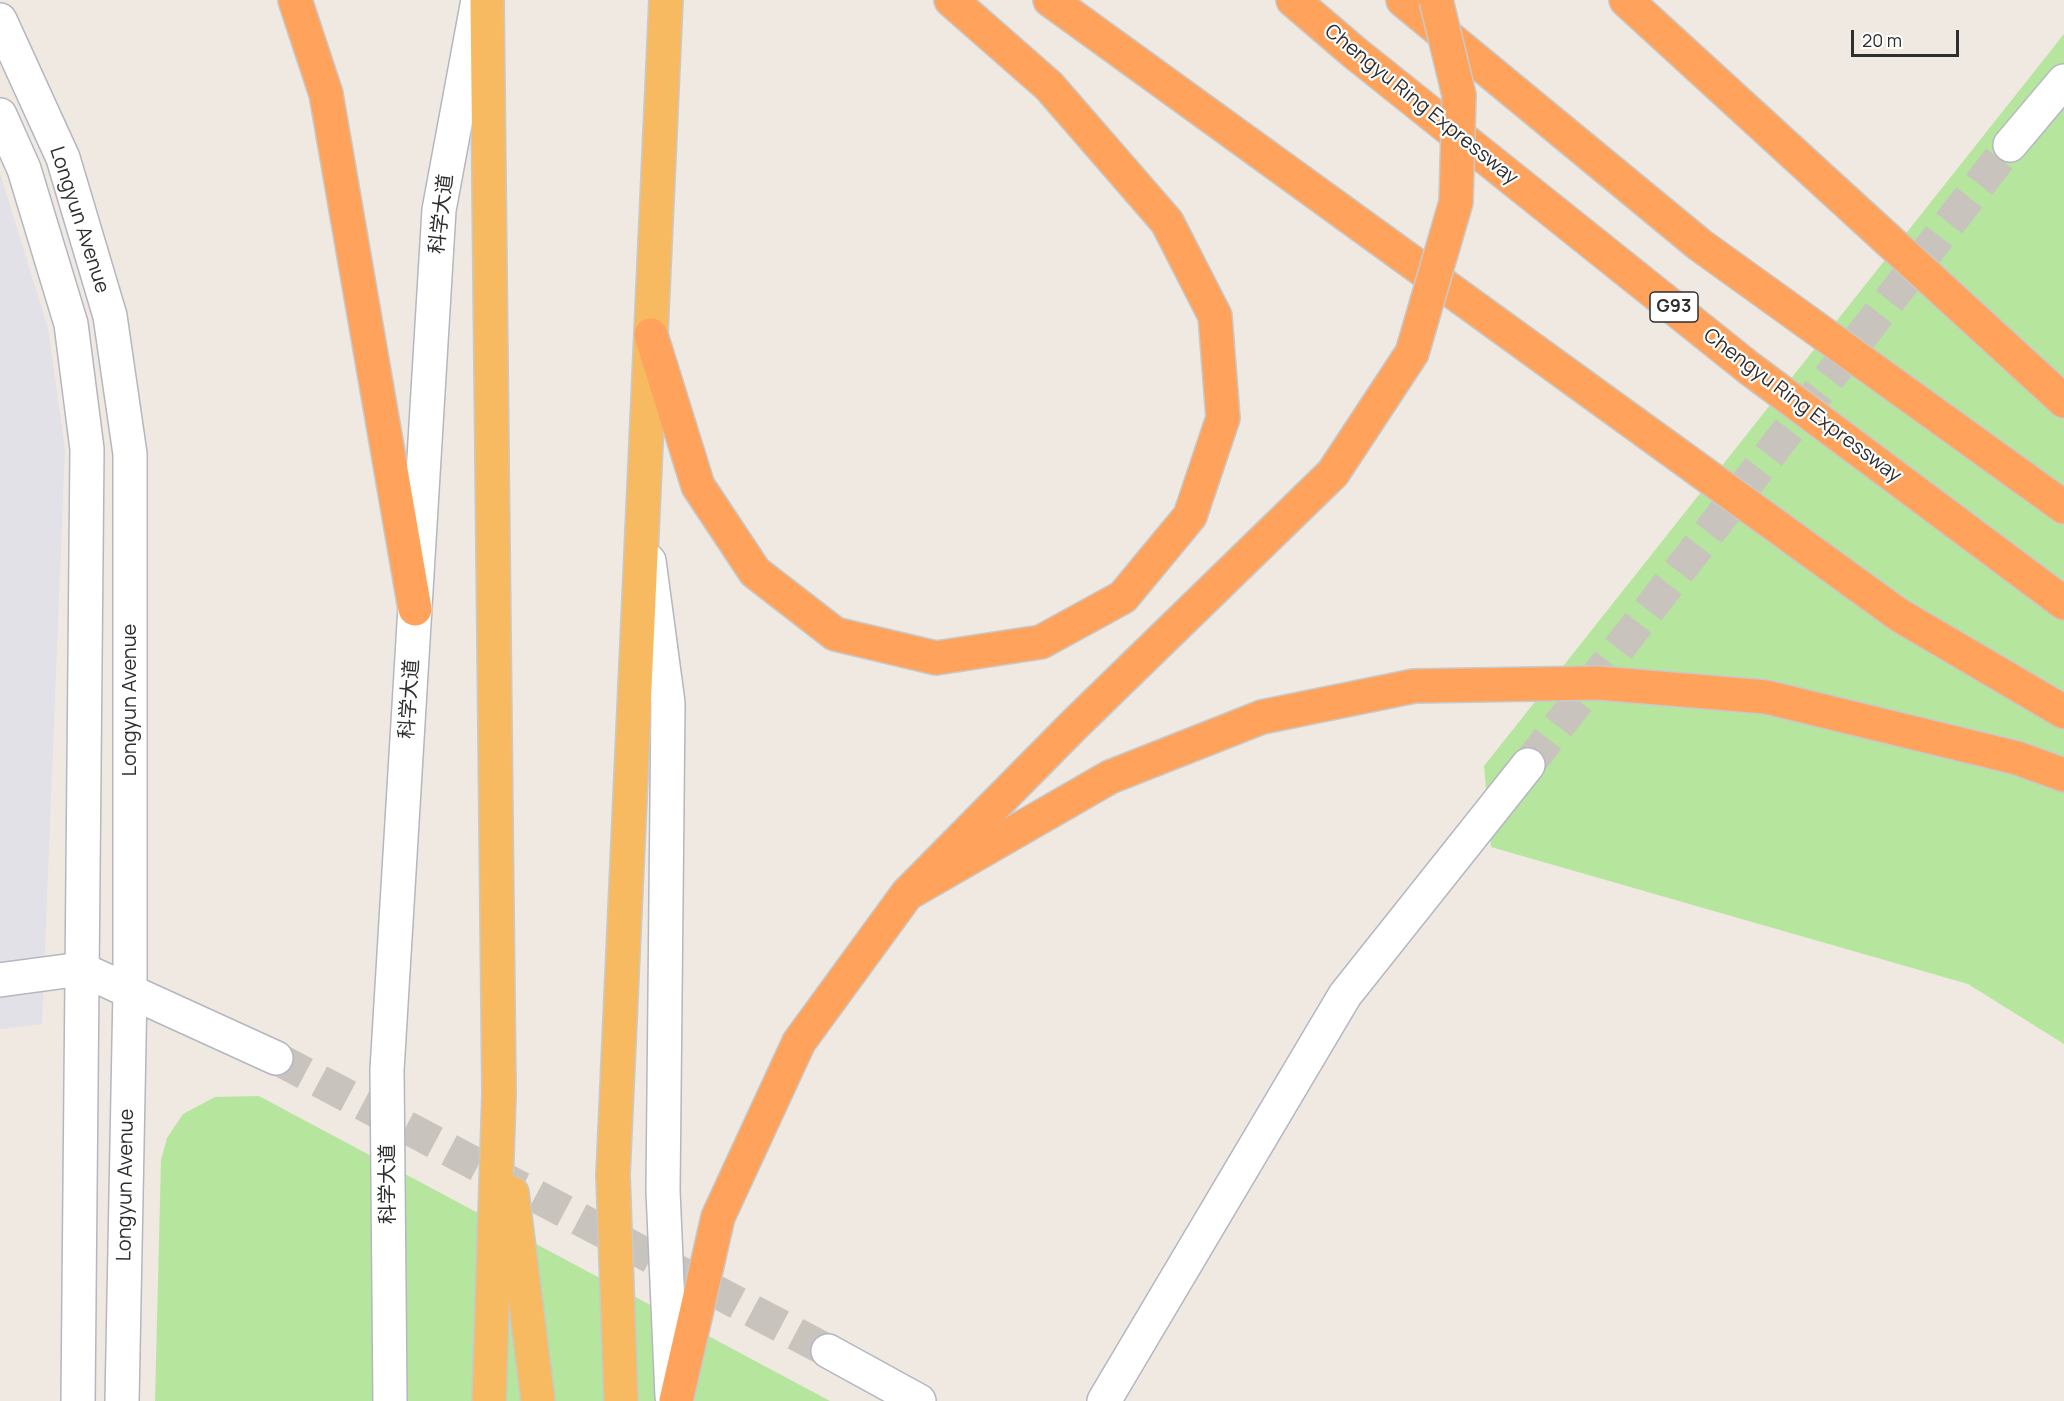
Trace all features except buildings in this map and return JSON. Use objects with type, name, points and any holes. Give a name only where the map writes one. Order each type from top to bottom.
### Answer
[{"type":"highway","points":[[295,0],[326,94],[415,609]]},
{"type":"highway","points":[[488,0],[500,1093],[489,1401]]},
{"type":"highway","points":[[621,1401],[613,1175],[666,0]]},
{"type":"highway","points":[[651,335],[698,486],[755,572],[835,634],[936,658],[1041,642],[1123,597],[1190,516],[1223,418],[1215,316],[1167,222],[1049,86],[951,0]]},
{"type":"highway","points":[[1050,0],[1899,615],[2064,712]]},
{"type":"highway","name":"Chengyu Ring Expressway","points":[[1293,0],[1355,53],[1749,368],[2064,603]]},
{"type":"highway","points":[[1403,0],[1700,245],[2064,507]]},
{"type":"highway","points":[[674,1401],[718,1217],[799,1042],[907,894],[1075,724],[1333,473],[1412,353],[1456,202],[1459,96],[1436,0]]},
{"type":"highway","points":[[1626,0],[2064,400]]},
{"type":"highway","points":[[1650,0],[1709,76]]},
{"type":"highway","points":[[907,894],[1110,777],[1262,717],[1414,686],[1599,684],[1766,697],[2017,758],[2064,775]]},
{"type":"highway","points":[[500,1093],[538,1401]]},
{"type":"main road","name":"科学大道","points":[[390,1401],[387,1070],[439,210],[478,0]]},
{"type":"main road","name":"Longyun Avenue","points":[[0,20],[63,158],[110,316],[130,454],[130,991],[122,1401]]},
{"type":"main road","points":[[2010,145],[2064,81]]},
{"type":"main road","name":"Longyun Avenue","points":[[0,115],[24,169],[71,324],[87,449],[78,1401]]},
{"type":"main road","points":[[643,513],[668,702],[663,1191],[674,1401]]},
{"type":"main road","points":[[1104,1401],[1345,994],[1528,765]]},
{"type":"main road","points":[[0,980],[81,969],[276,1058]]},
{"type":"main road","points":[[828,1351],[919,1401]]},
{"type":"shaded area","points":[[0,173],[48,328],[65,449],[42,1024],[0,1029]]},
{"type":"green space","points":[[2064,34],[2064,1044],[1968,984],[1491,847],[1484,766]]},
{"type":"green space","points":[[259,1096],[830,1401],[155,1401],[161,1160],[167,1138],[183,1114],[215,1097]]},
{"type":"tunnel","points":[[1528,765],[2010,145]]},
{"type":"tunnel","points":[[276,1058],[828,1351]]}]
